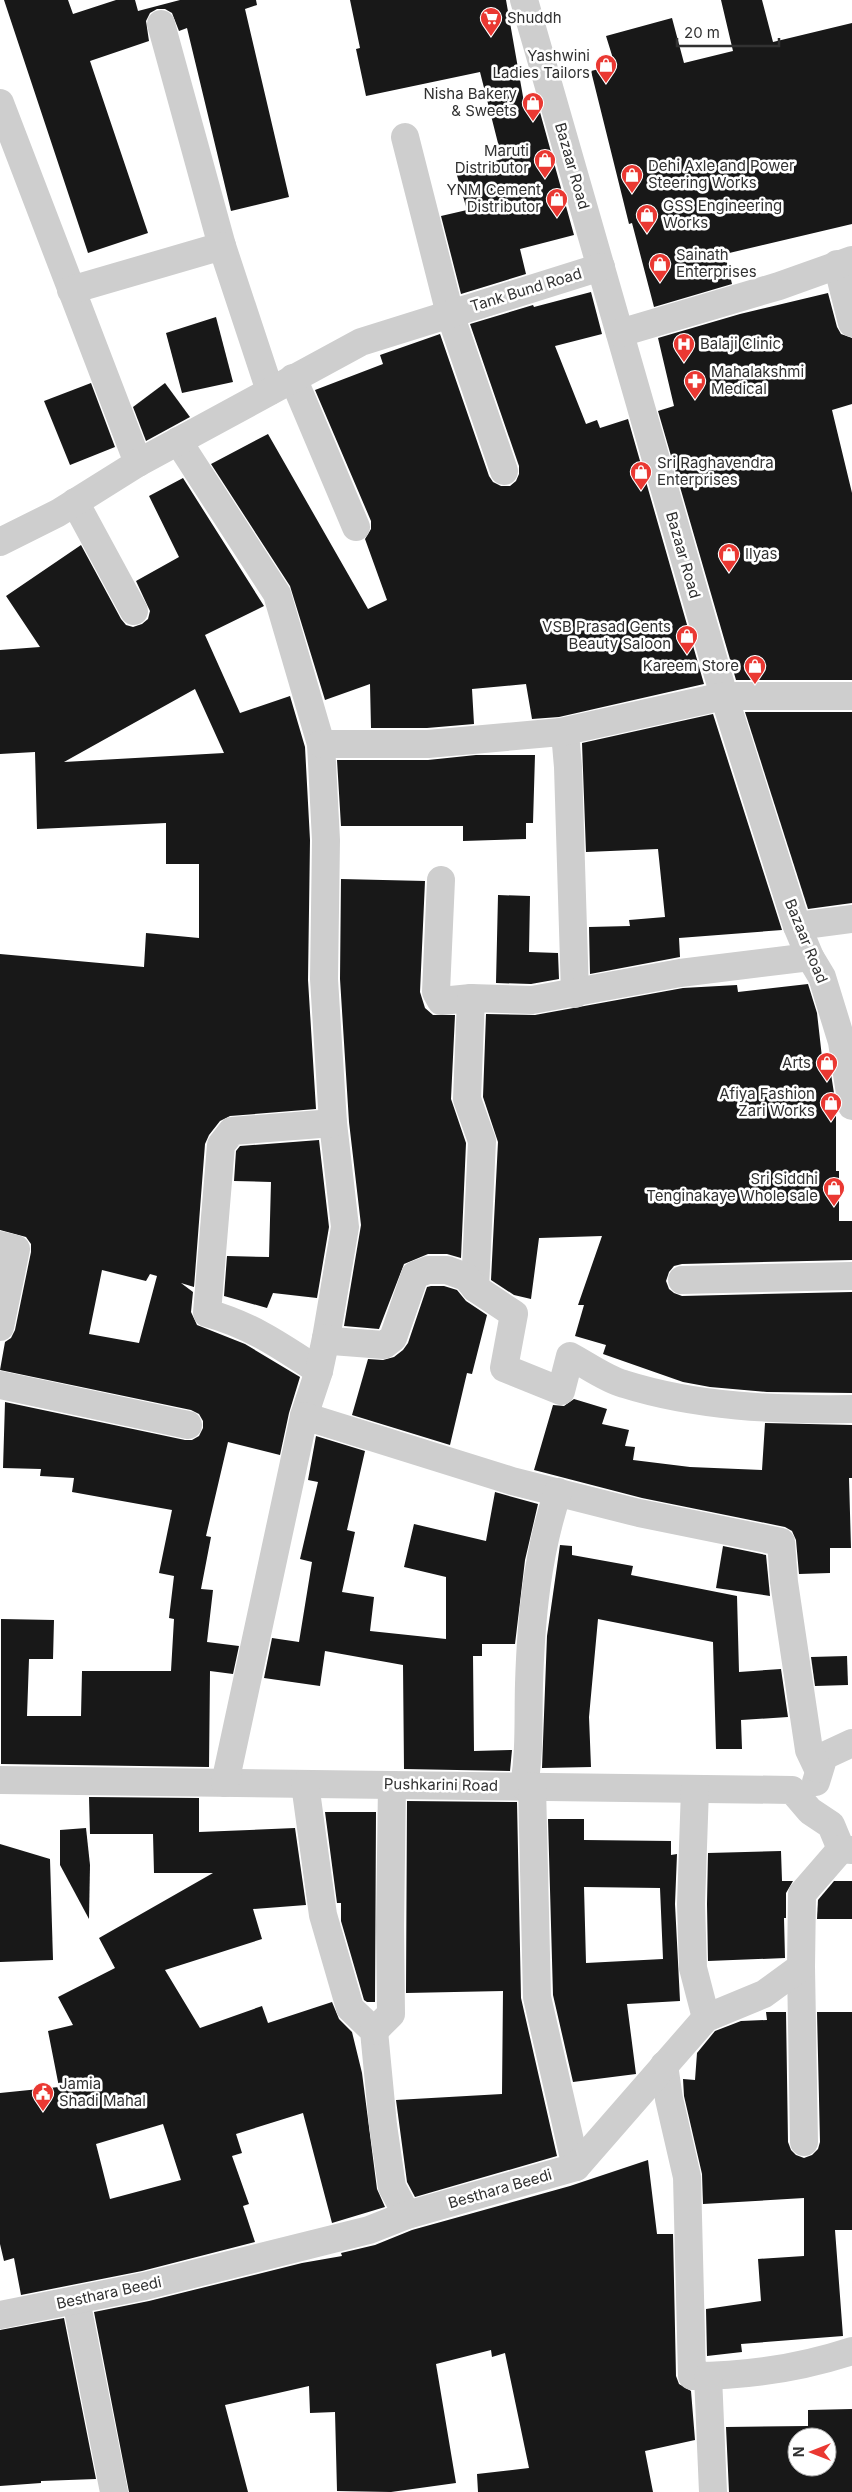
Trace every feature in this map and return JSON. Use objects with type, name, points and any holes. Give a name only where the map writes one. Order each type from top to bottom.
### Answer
[{"type":"street","name":"Bazaar Road","points":[[524,0],[724,696],[797,926],[810,957],[822,978],[842,1042],[852,1106]]},
{"type":"street","points":[[161,24],[222,246],[281,385],[356,527]]},
{"type":"street","points":[[0,103],[138,463]]},
{"type":"street","points":[[405,137],[450,314],[504,471]]},
{"type":"street","points":[[72,290],[222,246]]},
{"type":"street","points":[[620,333],[779,286],[844,262],[852,323]]},
{"type":"street","name":"Tank Bund Road","points":[[0,542],[75,502],[138,463],[361,342],[601,267]]},
{"type":"street","points":[[178,441],[276,594],[321,744],[326,840],[324,979],[333,1123],[345,1228],[326,1338],[319,1370],[304,1416],[225,1783]]},
{"type":"street","points":[[75,502],[134,611]]},
{"type":"street","points":[[321,744],[428,744],[561,732],[724,696],[852,696]]},
{"type":"street","points":[[561,732],[566,744],[568,767],[575,994]]},
{"type":"street","points":[[441,880],[436,992],[441,1001],[471,998],[532,1000],[575,994],[680,973],[810,957]]},
{"type":"street","points":[[797,926],[852,919]]},
{"type":"street","points":[[471,998],[467,1099],[482,1141],[475,1288]]},
{"type":"street","points":[[319,1370],[263,1334],[232,1320],[207,1313],[221,1144],[232,1131],[333,1123]]},
{"type":"street","points":[[0,1245],[16,1249],[0,1327]]},
{"type":"street","points":[[326,1338],[332,1341],[384,1346],[393,1338],[415,1275],[428,1270],[447,1270],[466,1277],[475,1288],[514,1314],[504,1368],[560,1391],[570,1356],[623,1384],[705,1402],[779,1408],[852,1409]]},
{"type":"street","points":[[682,1280],[852,1276]]},
{"type":"street","points":[[0,1385],[188,1425]]},
{"type":"street","points":[[304,1416],[512,1481],[639,1512],[781,1542],[784,1582],[809,1750],[818,1769]]},
{"type":"street","points":[[558,1492],[540,1560],[530,1661],[528,1786],[537,1997],[576,2167]]},
{"type":"street","points":[[810,1811],[818,1769],[824,1756],[852,1743]]},
{"type":"street","name":"Pushkarini Road","points":[[0,1780],[792,1790],[810,1811],[831,1825],[846,1850]]},
{"type":"street","points":[[305,1784],[323,1915],[350,2008],[374,2031],[383,2126],[392,2187],[407,2215]]},
{"type":"street","points":[[374,2031],[391,2014],[392,1785]]},
{"type":"street","points":[[695,1789],[691,1904],[693,1968],[706,2018]]},
{"type":"street","points":[[804,2142],[801,1967],[802,1894],[846,1850]]},
{"type":"street","points":[[576,2167],[706,2018],[764,1994],[801,1967]]},
{"type":"street","points":[[664,2065],[669,2099],[687,2177],[692,2376],[751,2373],[822,2361],[852,2351]]},
{"type":"street","name":"Besthara Beedi","points":[[0,2315],[145,2286],[359,2232],[407,2215],[576,2167]]},
{"type":"street","points":[[76,2300],[114,2492]]},
{"type":"street","points":[[708,2376],[713,2492]]},
{"type":"building","points":[[4,0],[68,0],[73,14],[116,0],[135,0],[138,11],[180,0],[256,0],[257,5],[245,9],[289,197],[231,211],[187,28],[179,31],[172,13],[165,9],[157,9],[150,13],[146,21],[149,41],[90,61],[148,233],[88,253]]},
{"type":"building","points":[[350,0],[506,0],[525,108],[538,105],[574,235],[520,249],[526,274],[461,294],[441,216],[467,210],[456,172],[502,159],[480,72],[366,96],[356,49],[360,48]]},
{"type":"building","points":[[721,0],[762,0],[773,42],[852,23],[852,224],[725,254],[732,284],[654,307],[632,223],[629,224],[591,71],[615,65],[606,36],[672,18],[684,63],[733,51]]},
{"type":"building","points":[[591,292],[602,334],[555,346],[586,424],[597,420],[600,428],[628,419],[704,684],[559,717],[532,719],[526,684],[472,689],[474,724],[427,728],[371,728],[370,684],[325,700],[290,586],[211,464],[268,434],[368,609],[387,600],[365,539],[371,529],[371,521],[315,390],[383,364],[380,355],[440,334],[489,476],[493,482],[501,486],[510,486],[516,481],[519,474],[519,466],[470,324],[533,305],[534,307]]},
{"type":"building","points":[[828,293],[837,327],[841,334],[852,338],[852,404],[832,410],[852,493],[852,680],[736,680],[658,411],[674,406],[658,338],[740,314]]},
{"type":"building","points":[[216,317],[233,382],[182,393],[166,333]]},
{"type":"building","points":[[91,383],[115,447],[70,465],[44,401]]},
{"type":"building","points":[[165,383],[190,417],[146,441],[133,407]]},
{"type":"building","points":[[183,478],[264,606],[205,635],[240,713],[290,696],[305,747],[310,840],[308,980],[316,1109],[230,1116],[220,1121],[209,1135],[205,1144],[194,1287],[181,1283],[193,1292],[191,1312],[197,1325],[245,1344],[300,1377],[289,1413],[280,1455],[228,1442],[206,1536],[211,1537],[201,1589],[213,1590],[207,1642],[239,1646],[233,1674],[210,1671],[209,1767],[1,1764],[1,1619],[54,1620],[53,1659],[29,1659],[27,1716],[81,1716],[82,1671],[171,1671],[174,1619],[169,1618],[174,1576],[159,1573],[172,1510],[72,1492],[74,1478],[40,1476],[41,1469],[3,1468],[5,1402],[185,1440],[192,1440],[199,1436],[203,1428],[203,1421],[199,1414],[191,1410],[0,1370],[5,1342],[11,1338],[15,1330],[31,1244],[26,1237],[0,1230],[0,954],[144,967],[146,933],[199,938],[199,864],[166,864],[166,823],[37,829],[35,752],[0,754],[0,650],[40,647],[6,596],[81,545],[121,619],[126,625],[133,627],[142,624],[148,619],[150,611],[136,581],[179,557],[149,496]],"holes":[[[195,689],[224,753],[64,762]],[[102,1270],[146,1281],[150,1274],[157,1276],[139,1343],[89,1334]]]},
{"type":"building","points":[[745,712],[852,712],[852,903],[808,909]]},
{"type":"building","points":[[713,714],[782,930],[679,938],[680,957],[590,974],[589,927],[630,926],[629,920],[665,917],[658,849],[586,852],[582,743]]},
{"type":"building","points":[[476,755],[535,755],[533,823],[526,823],[526,839],[463,841],[463,826],[341,826],[337,760],[428,760]]},
{"type":"building","points":[[341,879],[425,881],[420,992],[425,1008],[433,1015],[455,1015],[451,1099],[466,1143],[461,1258],[447,1254],[428,1254],[404,1264],[379,1329],[344,1326],[361,1225],[349,1122],[340,979]]},
{"type":"building","points":[[498,895],[530,896],[529,952],[558,953],[559,979],[531,984],[496,983]]},
{"type":"building","points":[[808,984],[817,1013],[824,1075],[831,1074],[836,1106],[836,1171],[839,1171],[839,1221],[852,1221],[852,1260],[682,1264],[674,1266],[669,1272],[666,1281],[669,1289],[682,1296],[852,1292],[852,1393],[767,1392],[710,1387],[683,1382],[603,1354],[606,1345],[575,1336],[584,1305],[578,1305],[602,1236],[539,1238],[531,1299],[514,1295],[491,1280],[498,1142],[483,1097],[486,1014],[535,1015],[683,988],[737,985],[738,992]]},
{"type":"building","points":[[319,1140],[329,1227],[317,1298],[273,1293],[267,1308],[224,1296],[227,1256],[269,1257],[271,1182],[234,1181],[236,1151],[240,1146]]},
{"type":"building","points":[[444,1286],[457,1290],[466,1301],[487,1315],[472,1374],[467,1373],[450,1445],[352,1415],[368,1359],[383,1360],[394,1357],[403,1350],[408,1343],[427,1287]]},
{"type":"building","points":[[574,1399],[607,1409],[602,1424],[629,1430],[625,1446],[635,1447],[633,1460],[690,1467],[762,1470],[765,1423],[852,1425],[852,1478],[849,1478],[851,1548],[830,1548],[830,1573],[799,1574],[796,1540],[792,1531],[785,1527],[642,1498],[534,1470],[553,1405],[564,1406]]},
{"type":"building","points":[[316,1436],[365,1451],[347,1530],[355,1532],[342,1592],[374,1597],[370,1631],[446,1639],[446,1577],[404,1567],[414,1524],[486,1541],[495,1492],[538,1504],[525,1560],[515,1644],[482,1644],[482,1656],[473,1656],[474,1751],[512,1750],[510,1771],[404,1769],[403,1665],[325,1651],[320,1686],[264,1678],[272,1638],[299,1642],[312,1562],[300,1559],[318,1482],[308,1480]]},
{"type":"building","points":[[560,1545],[572,1546],[572,1555],[633,1566],[631,1575],[737,1596],[739,1672],[781,1669],[788,1717],[741,1720],[742,1749],[716,1749],[713,1642],[598,1619],[589,1717],[591,1767],[542,1768],[547,1636]]},
{"type":"building","points":[[723,1546],[766,1555],[770,1596],[716,1588]]},
{"type":"building","points":[[847,1656],[848,1685],[815,1686],[811,1657]]},
{"type":"building","points":[[89,1797],[199,1798],[199,1832],[295,1828],[306,1905],[253,1909],[262,1939],[165,1970],[200,2028],[262,2006],[268,2023],[332,2002],[339,2019],[352,2032],[362,2073],[377,2189],[385,2207],[332,2223],[303,2113],[236,2134],[242,2153],[232,2156],[249,2204],[243,2206],[255,2242],[142,2271],[21,2295],[14,2258],[4,2261],[0,2244],[0,2093],[59,2087],[48,2031],[73,2025],[58,1997],[115,1968],[99,1938],[213,1873],[154,1873],[153,1834],[90,1834]],"holes":[[[163,2124],[181,2180],[110,2199],[96,2144]]]},
{"type":"building","points":[[407,1801],[517,1802],[521,1998],[557,2156],[415,2197],[407,2182],[396,2100],[502,2094],[503,1991],[406,1993]]},
{"type":"building","points":[[325,1812],[376,1812],[375,2002],[364,2000],[341,1921],[341,1903],[337,1903]]},
{"type":"building","points":[[548,1819],[584,1819],[584,1840],[671,1841],[671,1855],[677,1854],[675,1904],[680,2001],[627,2004],[636,2074],[573,2082],[553,1995]],"holes":[[[584,1887],[660,1888],[663,1959],[586,1963]]]},
{"type":"building","points":[[86,1828],[90,1865],[89,1919],[60,1865],[60,1830]]},
{"type":"building","points":[[0,1844],[50,1859],[53,1960],[0,1962]]},
{"type":"building","points":[[781,1851],[782,1881],[793,1881],[786,1893],[786,1918],[784,1918],[785,1958],[708,1961],[708,1853]]},
{"type":"building","points":[[834,1881],[852,1881],[852,1919],[817,1919],[818,1900]]},
{"type":"building","points":[[766,2012],[786,2012],[788,2142],[791,2150],[796,2155],[804,2158],[812,2155],[818,2149],[820,2142],[817,2012],[852,2012],[852,2230],[835,2230],[843,2336],[741,2344],[742,2352],[707,2356],[706,2309],[761,2301],[758,2259],[804,2256],[804,2198],[703,2204],[702,2174],[684,2096],[683,2079],[695,2080],[697,2053],[715,2031],[741,2021],[767,2020]]},
{"type":"building","points":[[648,2160],[657,2234],[673,2234],[676,2376],[679,2384],[691,2391],[695,2440],[645,2451],[653,2492],[478,2492],[477,2474],[529,2468],[505,2353],[492,2357],[491,2350],[436,2364],[456,2483],[391,2492],[337,2491],[335,2412],[310,2413],[309,2386],[225,2405],[248,2492],[129,2492],[94,2312],[149,2301],[302,2263],[342,2256],[341,2253],[375,2245],[412,2230],[570,2186]]},
{"type":"building","points":[[64,2318],[96,2479],[41,2481],[41,2483],[0,2486],[0,2330]]},
{"type":"building","points":[[852,2409],[852,2492],[729,2492],[726,2427],[808,2426],[808,2410]]},
{"type":"place","name":"Shuddh","points":[[491,37]]},
{"type":"place","name":"Yashwini Ladies Tailors","points":[[606,84]]},
{"type":"place","name":"Nisha Bakery & Sweets","points":[[533,122]]},
{"type":"place","name":"Maruti Distributor","points":[[545,179]]},
{"type":"place","name":"Dehi Axle and Power Steering Works","points":[[632,194]]},
{"type":"place","name":"YNM Cement Distributor","points":[[557,218]]},
{"type":"place","name":"GSS Engineering Works","points":[[647,234]]},
{"type":"place","name":"Sainath Enterprises","points":[[660,283]]},
{"type":"place","name":"Balaji Clinic","points":[[684,363]]},
{"type":"place","name":"Mahalakshmi Medical","points":[[695,400]]},
{"type":"place","name":"Sri Raghavendra Enterprises","points":[[641,491]]},
{"type":"place","name":"Ilyas","points":[[729,573]]},
{"type":"place","name":"VSB Prasad Gents Beauty Saloon","points":[[687,655]]},
{"type":"place","name":"Kareem Store","points":[[755,685]]},
{"type":"place","name":"Arts","points":[[827,1082]]},
{"type":"place","name":"Afiya Fashion Zari Works","points":[[831,1122]]},
{"type":"place","name":"Sri Siddhi Tenginakaye Whole sale","points":[[834,1207]]},
{"type":"place","name":"Jamia Shadi Mahal","points":[[43,2112]]}]
